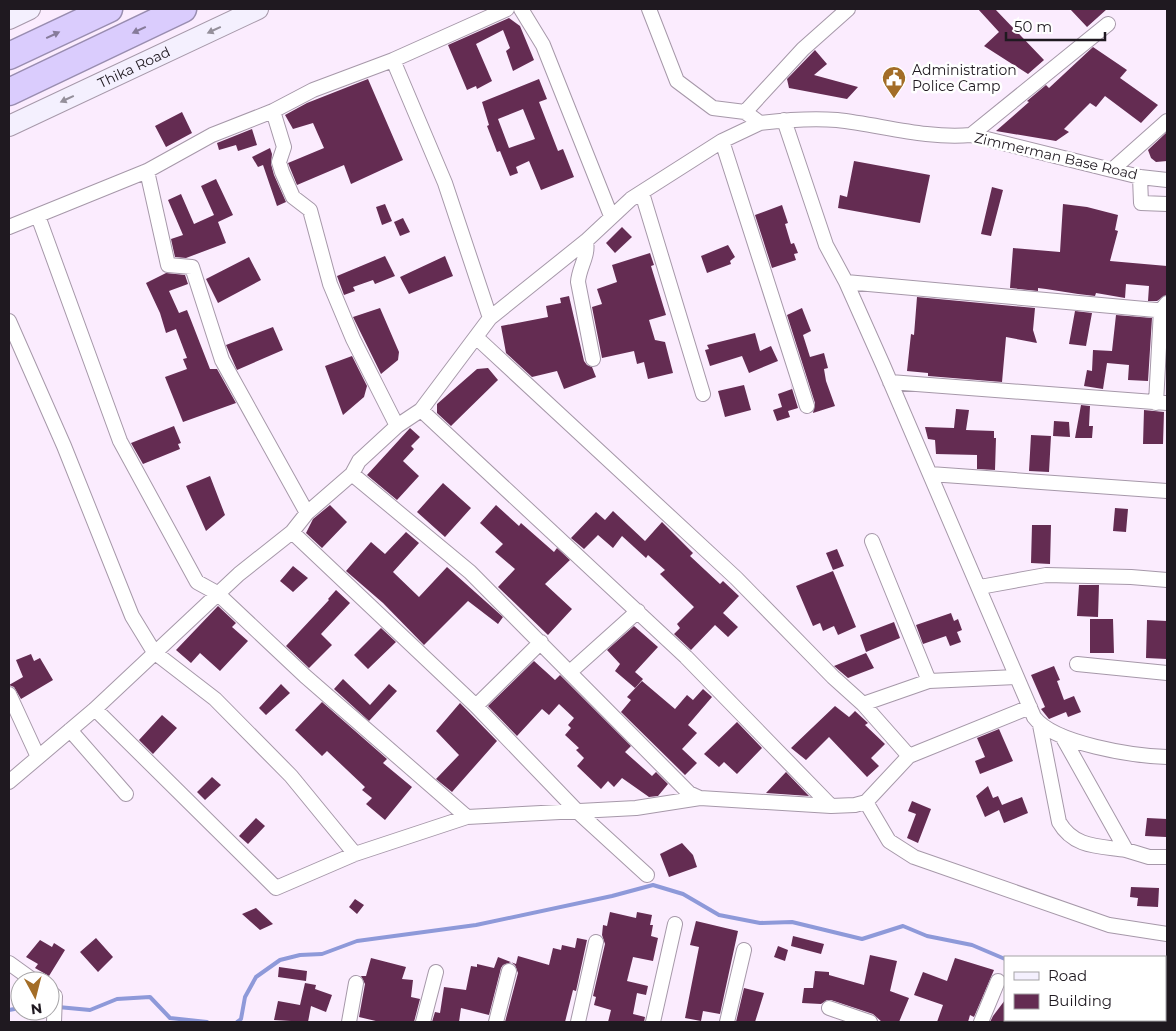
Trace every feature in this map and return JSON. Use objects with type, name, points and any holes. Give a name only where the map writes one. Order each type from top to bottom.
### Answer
[{"type":"highway","points":[[9,56],[109,9]]},
{"type":"highway","points":[[9,92],[183,9]]},
{"type":"main road","points":[[9,19],[30,9]]},
{"type":"main road","name":"Thika Road","points":[[9,126],[258,9]]},
{"type":"street","points":[[9,227],[147,171],[212,135],[272,111],[313,90],[393,60],[507,9]]},
{"type":"street","points":[[521,9],[543,46],[610,216]]},
{"type":"street","points":[[649,9],[678,81],[712,108],[745,112],[760,123]]},
{"type":"street","points":[[745,112],[803,49],[848,9]]},
{"type":"street","points":[[971,135],[1108,24]]},
{"type":"street","points":[[393,60],[445,183],[490,318]]},
{"type":"street","points":[[272,111],[284,147],[279,162],[282,172],[293,197],[310,210],[330,284],[353,339],[397,426]]},
{"type":"street","points":[[784,120],[826,245],[846,282],[980,587],[1016,677],[1040,725],[1059,822],[1065,834],[1080,844],[1126,850],[1148,857],[1167,858]]},
{"type":"street","name":"Zimmerman Base Road","points":[[9,782],[95,708],[217,593],[292,532],[307,513],[352,474],[359,461],[397,426],[421,410],[477,338],[490,318],[586,241],[610,216],[631,199],[722,141],[760,123],[784,120],[836,120],[947,137],[971,135],[1140,177],[1167,180]]},
{"type":"street","points":[[1114,169],[1167,121]]},
{"type":"street","points":[[722,141],[807,406]]},
{"type":"street","points":[[147,171],[168,265],[192,267],[222,360],[307,513]]},
{"type":"street","points":[[1140,177],[1141,204],[1167,204]]},
{"type":"street","points":[[642,193],[703,394]]},
{"type":"street","points":[[38,216],[120,441],[197,582],[217,593],[305,676],[468,817]]},
{"type":"street","points":[[586,241],[588,250],[579,273],[578,282],[594,359]]},
{"type":"street","points":[[846,282],[1165,308],[1162,403],[890,382]]},
{"type":"street","points":[[9,322],[71,464],[132,616],[154,652],[215,699],[291,776],[355,854]]},
{"type":"street","points":[[477,338],[728,572],[833,678],[863,704],[909,756]]},
{"type":"street","points":[[421,410],[638,611],[831,806]]},
{"type":"street","points":[[352,474],[470,572],[689,793],[700,798]]},
{"type":"street","points":[[930,474],[1167,491]]},
{"type":"street","points":[[292,532],[476,706],[578,812],[647,875]]},
{"type":"street","points":[[872,540],[929,681]]},
{"type":"street","points":[[980,587],[1046,575],[1131,576],[1167,580]]},
{"type":"street","points":[[570,672],[638,611]]},
{"type":"street","points":[[476,706],[541,642]]},
{"type":"street","points":[[1077,664],[1167,673]]},
{"type":"street","points":[[863,704],[929,681],[1016,677]]},
{"type":"street","points":[[9,694],[38,757]]},
{"type":"street","points":[[95,708],[276,888],[355,854],[468,817],[636,808],[700,798],[831,806],[856,805],[866,802],[909,756],[1030,707]]},
{"type":"street","points":[[1040,725],[1062,736],[1135,756],[1167,757]]},
{"type":"street","points":[[70,730],[126,794]]},
{"type":"street","points":[[1062,736],[1126,850]]},
{"type":"street","points":[[866,802],[888,842],[914,857],[1109,925],[1167,934]]},
{"type":"street","points":[[653,1022],[675,924]]},
{"type":"street","points":[[578,1022],[596,942]]},
{"type":"street","points":[[727,1022],[744,950]]},
{"type":"street","points":[[9,963],[20,971]]},
{"type":"street","points":[[496,1022],[509,971]]},
{"type":"street","points":[[423,1022],[436,972]]},
{"type":"street","points":[[981,1022],[998,981]]},
{"type":"street","points":[[349,1022],[356,983]]},
{"type":"street","points":[[829,1008],[870,1022]]},
{"type":"building","points":[[978,9],[995,9],[1044,60],[1028,74],[984,46],[999,32]]},
{"type":"building","points":[[1070,9],[1107,9],[1087,27]]},
{"type":"building","points":[[509,18],[520,26],[534,60],[513,71],[506,51],[510,48],[503,30],[476,44],[492,81],[477,89],[476,86],[467,90],[448,45]]},
{"type":"building","points":[[1093,47],[1127,70],[1120,78],[1158,105],[1141,123],[1105,96],[1096,107],[1090,103],[1064,129],[1069,132],[1056,141],[996,131],[1029,102],[1027,101],[1046,85],[1049,88]]},
{"type":"building","points":[[815,50],[827,64],[814,75],[858,87],[847,99],[789,88],[787,79]]},
{"type":"building","points":[[368,79],[403,160],[351,184],[344,165],[297,185],[288,163],[324,148],[313,123],[293,129],[285,115],[307,103]]},
{"type":"building","points":[[539,79],[547,99],[539,102],[558,151],[563,149],[574,177],[541,190],[529,161],[516,167],[518,173],[510,176],[500,151],[497,152],[487,126],[489,125],[482,102]],"holes":[[[523,109],[535,139],[509,148],[498,119]]]},
{"type":"building","points":[[182,112],[192,133],[166,147],[155,126]]},
{"type":"building","points":[[252,129],[257,145],[238,151],[236,145],[219,150],[217,143]]},
{"type":"building","points":[[1167,132],[1167,161],[1156,162],[1151,158],[1148,150]]},
{"type":"building","points":[[270,148],[274,175],[286,202],[277,206],[263,165],[258,167],[252,157]]},
{"type":"building","points":[[854,161],[930,175],[920,223],[838,208],[840,195],[847,197]]},
{"type":"building","points":[[216,179],[233,215],[218,222],[226,243],[186,258],[175,257],[171,239],[183,235],[168,200],[181,194],[194,224],[214,215],[201,186]]},
{"type":"building","points":[[992,187],[1003,190],[991,236],[981,234]]},
{"type":"building","points":[[385,204],[392,221],[382,225],[376,207]]},
{"type":"building","points":[[1063,204],[1087,207],[1118,215],[1115,230],[1118,231],[1110,261],[1167,266],[1166,295],[1157,301],[1148,301],[1149,286],[1126,284],[1125,298],[1096,293],[1095,296],[1038,288],[1038,291],[1010,288],[1013,248],[1060,252]]},
{"type":"building","points":[[782,205],[788,223],[785,224],[791,244],[794,243],[798,253],[794,254],[796,260],[772,268],[755,215]]},
{"type":"building","points":[[403,218],[410,232],[400,236],[394,222]]},
{"type":"building","points":[[622,227],[632,237],[615,253],[606,243]]},
{"type":"building","points":[[728,245],[735,257],[730,261],[731,264],[707,273],[701,256]]},
{"type":"building","points":[[650,253],[654,265],[651,266],[666,315],[649,320],[655,340],[665,342],[673,373],[648,379],[644,362],[637,364],[634,351],[602,358],[592,307],[602,304],[597,289],[617,282],[612,265]]},
{"type":"building","points":[[385,256],[395,276],[375,284],[373,280],[353,287],[355,291],[344,295],[337,276]]},
{"type":"building","points":[[445,256],[453,276],[409,294],[400,277]]},
{"type":"building","points":[[249,257],[261,280],[218,303],[206,279]]},
{"type":"building","points":[[166,273],[185,275],[188,284],[169,291],[179,313],[187,310],[210,369],[217,369],[236,403],[183,422],[165,377],[187,369],[183,359],[187,358],[176,329],[166,333],[160,313],[146,283]]},
{"type":"building","points":[[569,296],[584,361],[592,367],[596,377],[564,389],[557,371],[532,377],[506,353],[501,326],[548,317],[546,306],[561,303],[560,298]]},
{"type":"building","points":[[917,297],[1035,308],[1033,330],[1037,343],[1006,337],[1002,382],[928,376],[928,373],[907,371],[911,334],[914,335]]},
{"type":"building","points":[[380,308],[399,352],[398,360],[381,374],[353,317]]},
{"type":"building","points":[[802,308],[811,331],[803,335],[810,357],[824,353],[828,368],[824,369],[826,381],[835,406],[813,413],[815,403],[787,315]]},
{"type":"building","points":[[1075,311],[1092,313],[1086,346],[1069,344]]},
{"type":"building","points":[[1116,315],[1152,318],[1148,381],[1128,380],[1129,365],[1107,363],[1103,389],[1084,386],[1087,370],[1092,371],[1093,350],[1112,351]]},
{"type":"building","points":[[273,327],[283,350],[237,370],[226,345]]},
{"type":"building","points":[[755,333],[760,351],[771,346],[778,361],[749,373],[742,356],[710,366],[705,350],[709,349],[707,345]]},
{"type":"building","points":[[352,356],[367,386],[364,397],[343,415],[325,366]]},
{"type":"building","points":[[488,368],[498,380],[451,426],[437,413],[437,404],[477,369]]},
{"type":"building","points":[[790,382],[798,408],[788,411],[790,417],[777,421],[773,410],[782,407],[778,394],[792,389]]},
{"type":"building","points":[[744,385],[751,410],[725,417],[718,391]]},
{"type":"building","points":[[1081,405],[1090,406],[1089,426],[1093,426],[1092,438],[1075,438]]},
{"type":"building","points":[[956,409],[969,410],[966,430],[994,431],[994,438],[996,438],[995,470],[977,469],[977,455],[936,454],[935,440],[928,439],[925,427],[954,428]]},
{"type":"building","points":[[1144,410],[1164,412],[1163,444],[1143,444]]},
{"type":"building","points":[[1054,421],[1069,422],[1070,437],[1053,436]]},
{"type":"building","points":[[174,426],[181,443],[178,444],[180,449],[143,464],[131,443]]},
{"type":"building","points":[[410,428],[420,437],[411,446],[414,449],[403,461],[419,476],[397,500],[367,475]]},
{"type":"building","points":[[1031,435],[1051,436],[1049,472],[1029,471]]},
{"type":"building","points":[[210,476],[225,515],[206,531],[186,486]]},
{"type":"building","points":[[443,483],[471,508],[445,537],[417,512]]},
{"type":"building","points":[[330,505],[347,522],[322,548],[306,533],[313,519]]},
{"type":"building","points":[[496,505],[519,526],[521,523],[554,552],[557,548],[570,560],[545,584],[572,609],[548,635],[498,587],[515,569],[495,552],[503,544],[480,523]]},
{"type":"building","points":[[1115,508],[1128,509],[1126,532],[1113,531]]},
{"type":"building","points":[[613,511],[645,541],[662,522],[693,553],[690,556],[720,584],[723,581],[739,596],[723,613],[738,627],[728,637],[715,625],[691,650],[674,634],[680,628],[677,624],[694,607],[660,574],[665,570],[648,555],[646,558],[622,536],[613,548],[598,535],[584,549],[571,538],[596,512],[605,520]]},
{"type":"building","points":[[1032,525],[1051,525],[1050,564],[1031,563]]},
{"type":"building","points":[[406,532],[419,543],[393,572],[419,597],[447,567],[503,617],[498,624],[468,601],[424,645],[383,603],[346,571],[371,542],[385,554]]},
{"type":"building","points":[[837,549],[844,566],[833,570],[826,553]]},
{"type":"building","points":[[293,566],[308,578],[293,592],[280,581]]},
{"type":"building","points":[[833,571],[856,627],[838,635],[834,626],[823,631],[820,623],[813,626],[796,586]]},
{"type":"building","points":[[1079,585],[1099,585],[1098,617],[1077,616]]},
{"type":"building","points":[[336,590],[350,603],[321,634],[332,645],[309,668],[286,646]]},
{"type":"building","points":[[218,606],[236,623],[232,627],[248,641],[220,671],[200,653],[191,663],[176,650]]},
{"type":"building","points":[[951,613],[954,621],[958,619],[962,630],[957,632],[961,642],[950,646],[946,636],[923,644],[916,625]]},
{"type":"building","points":[[1090,619],[1113,619],[1114,653],[1090,653]]},
{"type":"building","points":[[1147,620],[1167,621],[1167,659],[1146,658]]},
{"type":"building","points":[[894,622],[900,638],[866,652],[860,635]]},
{"type":"building","points":[[634,626],[658,647],[635,672],[643,679],[635,688],[615,671],[620,664],[607,650]]},
{"type":"building","points":[[381,628],[396,642],[368,669],[354,655]]},
{"type":"building","points":[[866,653],[874,668],[848,678],[834,666]]},
{"type":"building","points":[[31,654],[34,661],[40,658],[53,680],[21,699],[14,687],[9,685],[23,677],[16,660]]},
{"type":"building","points":[[534,661],[555,680],[560,675],[631,746],[625,752],[652,776],[656,772],[668,784],[658,796],[649,797],[622,778],[614,787],[608,781],[601,789],[577,766],[584,758],[576,750],[579,748],[565,735],[571,728],[568,725],[574,718],[559,704],[549,715],[542,709],[517,736],[488,706]]},
{"type":"building","points":[[1054,666],[1060,680],[1057,681],[1064,700],[1074,696],[1081,712],[1068,717],[1066,712],[1049,719],[1041,709],[1045,707],[1031,675]]},
{"type":"building","points":[[343,679],[370,705],[389,684],[397,691],[369,721],[334,689]]},
{"type":"building","points":[[642,681],[675,709],[687,695],[693,700],[703,689],[712,697],[688,725],[697,733],[682,749],[697,763],[685,775],[621,712],[631,700],[627,697]]},
{"type":"building","points":[[281,684],[290,693],[266,715],[259,708]]},
{"type":"building","points":[[322,702],[387,759],[383,763],[412,787],[385,820],[366,804],[372,798],[362,790],[365,787],[327,751],[322,756],[295,730]]},
{"type":"building","points":[[460,703],[497,741],[452,792],[436,779],[459,755],[436,731]]},
{"type":"building","points":[[835,706],[849,717],[855,711],[868,723],[865,725],[885,744],[871,758],[879,766],[867,777],[829,737],[806,760],[791,748]]},
{"type":"building","points":[[162,715],[177,728],[153,754],[139,740]]},
{"type":"building","points":[[737,722],[762,748],[737,774],[724,762],[719,767],[704,754]]},
{"type":"building","points":[[999,729],[1013,761],[980,774],[975,761],[985,757],[977,738]]},
{"type":"building","points":[[786,772],[809,796],[766,793]]},
{"type":"building","points":[[212,777],[221,785],[205,800],[197,792]]},
{"type":"building","points":[[988,786],[993,798],[998,796],[1002,805],[1022,797],[1028,813],[1004,823],[999,810],[985,817],[976,796]]},
{"type":"building","points":[[912,801],[931,809],[918,843],[907,838],[916,814],[908,811]]},
{"type":"building","points":[[256,818],[265,826],[248,844],[239,836]]},
{"type":"building","points":[[1147,818],[1167,819],[1166,837],[1145,836]]},
{"type":"building","points":[[682,843],[693,855],[697,867],[669,877],[660,854]]},
{"type":"building","points":[[1131,887],[1159,888],[1158,907],[1137,906],[1138,898],[1130,897]]},
{"type":"building","points":[[355,899],[364,905],[357,914],[349,907]]},
{"type":"building","points":[[256,908],[273,924],[260,930],[242,914]]},
{"type":"building","points":[[610,912],[636,918],[637,912],[652,915],[650,925],[653,925],[651,936],[658,938],[653,961],[633,957],[627,981],[648,986],[646,995],[637,993],[633,1014],[645,1017],[644,1022],[608,1022],[611,1010],[594,1005],[596,997],[593,996],[605,944],[602,935],[603,925],[607,926]]},
{"type":"building","points":[[696,921],[738,931],[720,1014],[703,1011],[701,1021],[685,1018],[699,947],[690,945]]},
{"type":"building","points":[[793,936],[824,944],[821,954],[791,946]]},
{"type":"building","points":[[96,938],[113,957],[98,972],[80,952]]},
{"type":"building","points":[[577,938],[587,940],[576,991],[573,990],[565,1022],[505,1022],[518,973],[515,965],[511,962],[516,964],[518,956],[549,965],[553,948],[561,950],[562,945],[575,948]]},
{"type":"building","points":[[40,940],[52,947],[54,943],[65,950],[52,971],[40,971],[35,968],[38,964],[26,957]]},
{"type":"building","points":[[778,946],[788,950],[785,961],[774,957]]},
{"type":"building","points":[[870,955],[897,961],[890,991],[909,998],[899,1022],[882,1022],[873,1014],[831,1000],[821,1004],[802,1003],[804,988],[813,988],[815,971],[829,972],[829,975],[864,985]]},
{"type":"building","points":[[498,957],[511,962],[503,965],[501,968],[489,1015],[461,1008],[459,1022],[432,1022],[435,1012],[440,1013],[444,987],[466,990],[471,966],[477,967],[477,964],[494,968]]},
{"type":"building","points":[[371,958],[406,967],[402,979],[413,980],[411,997],[420,999],[414,1022],[380,1022],[359,1017],[365,984],[361,976],[366,976]]},
{"type":"building","points":[[955,958],[994,970],[974,1017],[970,1015],[968,1022],[937,1022],[943,1005],[914,995],[923,972],[947,981]]},
{"type":"building","points":[[279,967],[307,971],[306,981],[278,977]]},
{"type":"building","points":[[305,983],[316,985],[315,989],[332,995],[326,1012],[311,1006],[308,1022],[274,1020],[278,1001],[300,1005]]},
{"type":"building","points":[[744,988],[764,993],[755,1022],[736,1022]]},
{"type":"building","points":[[1004,1001],[1005,1022],[990,1022]]},
{"type":"waterway","points":[[237,1022],[241,1019],[245,997],[256,977],[280,960],[300,955],[322,954],[357,941],[476,925],[612,896],[653,885],[683,894],[719,915],[760,923],[792,922],[862,939],[903,926],[927,936],[972,945],[1004,959]]},
{"type":"waterway","points":[[60,1007],[90,1010],[117,999],[150,997],[170,1018],[207,1022]]},
{"type":"place","name":"Administration Police Camp","points":[[894,99]]}]
